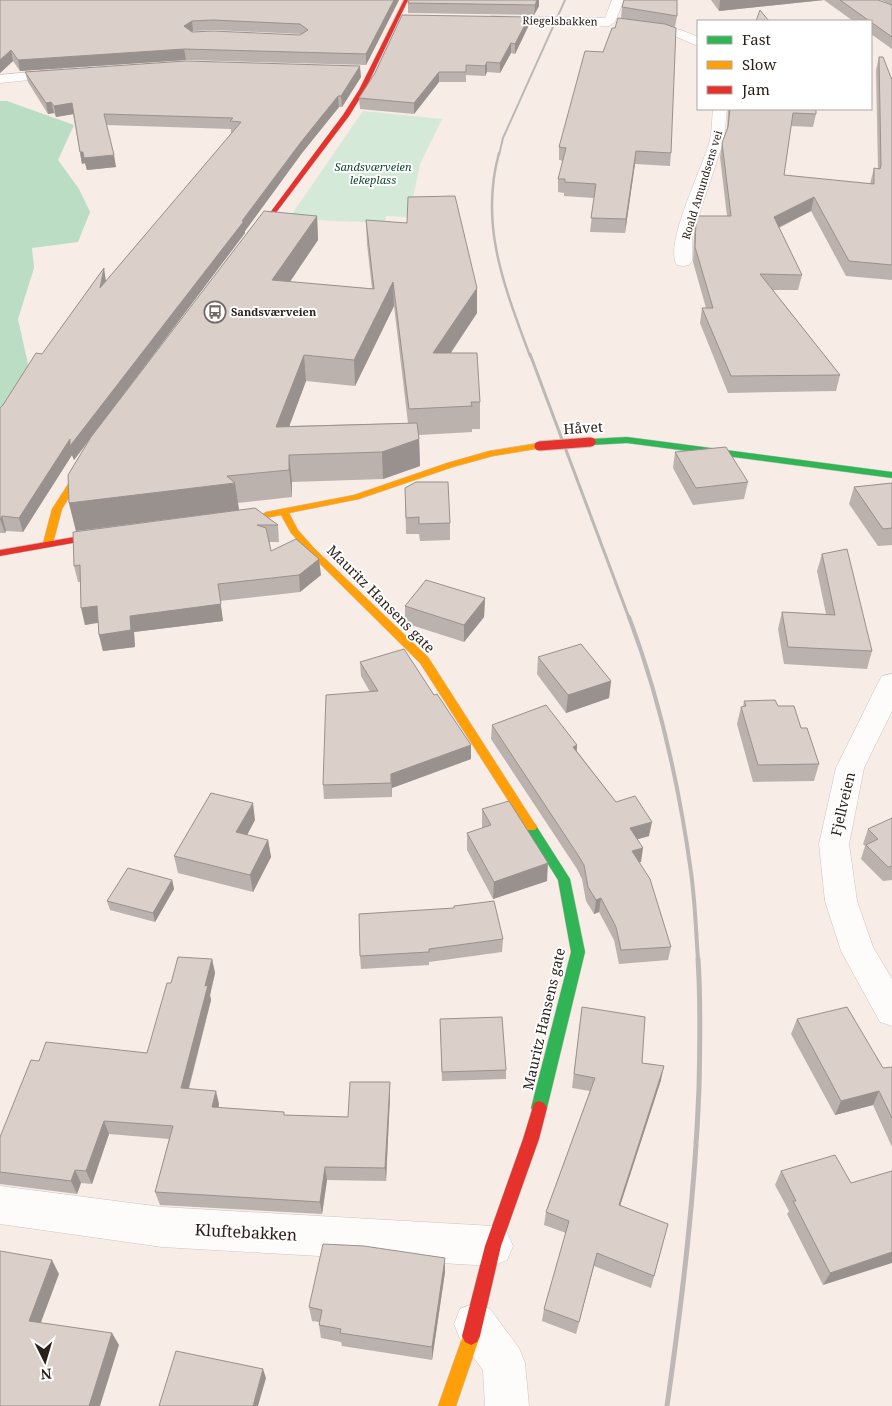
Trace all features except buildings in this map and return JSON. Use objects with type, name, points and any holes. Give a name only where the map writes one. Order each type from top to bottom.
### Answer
[{"type":"street","points":[[241,254],[346,116],[372,71],[406,0]]},
{"type":"street","name":"Riegelsbakken","points":[[477,20],[609,22],[618,0]]},
{"type":"street","points":[[397,19],[414,20]]},
{"type":"street","points":[[609,22],[670,30],[687,35],[697,41]]},
{"type":"street","points":[[353,70],[372,71]]},
{"type":"street","points":[[0,79],[72,72]]},
{"type":"street","points":[[0,73],[20,76]]},
{"type":"street","name":"Roald Amundsens vei","points":[[683,261],[684,235],[717,140],[720,110]]},
{"type":"street","name":"Håvet","points":[[257,516],[356,497],[450,465],[492,453],[540,446],[591,442],[627,440],[892,475]]},
{"type":"street","points":[[48,543],[49,529],[54,514],[98,446]]},
{"type":"street","name":"Mauritz Hansens gate","points":[[284,512],[294,531],[311,550],[424,660],[564,879],[578,952],[531,1139],[493,1246],[475,1324],[447,1406]]},
{"type":"street","points":[[0,552],[117,533]]},
{"type":"street","name":"Fjellveien","points":[[892,683],[850,768],[834,844],[840,901],[858,951],[892,1011]]},
{"type":"street","name":"Kluftebakken","points":[[0,1205],[162,1227],[493,1246]]},
{"type":"street","points":[[475,1324],[504,1363],[507,1406]]},
{"type":"green space","points":[[0,101],[7,101],[74,125],[58,160],[79,189],[90,212],[78,242],[32,248],[34,268],[18,319],[28,364],[13,403],[0,414]]},
{"type":"green space","name":"Sandsværveien lekeplass","points":[[363,111],[442,119],[420,164],[409,217],[386,216],[385,223],[290,217]]},
{"type":"railway","points":[[499,155],[503,138],[565,0]]},
{"type":"railway","points":[[499,153],[494,180],[493,231],[504,281],[530,356]]},
{"type":"railway","points":[[530,354],[629,618]]},
{"type":"railway","points":[[629,617],[659,711],[681,807],[691,872],[698,960]]},
{"type":"railway","points":[[667,1406],[683,1287],[697,1128],[700,1056],[698,959]]},
{"type":"traffic: fast","points":[[591,442],[627,440],[892,475]]},
{"type":"traffic: fast","points":[[531,827],[564,879],[578,952],[539,1108]]},
{"type":"traffic: slow","points":[[266,515],[356,497],[450,465],[492,453],[539,446]]},
{"type":"traffic: slow","points":[[48,543],[57,509],[89,458]]},
{"type":"traffic: slow","points":[[284,512],[294,531],[311,550],[424,660],[531,827]]},
{"type":"traffic: slow","points":[[447,1406],[471,1336]]},
{"type":"traffic: jam","points":[[251,242],[346,116],[362,90],[406,0]]},
{"type":"traffic: jam","points":[[539,446],[591,442]]},
{"type":"traffic: jam","points":[[0,553],[109,534]]},
{"type":"traffic: jam","points":[[471,1336],[493,1246],[531,1139],[539,1108]]},
{"type":"place","name":"Sandsværveien","points":[[215,312]]}]
